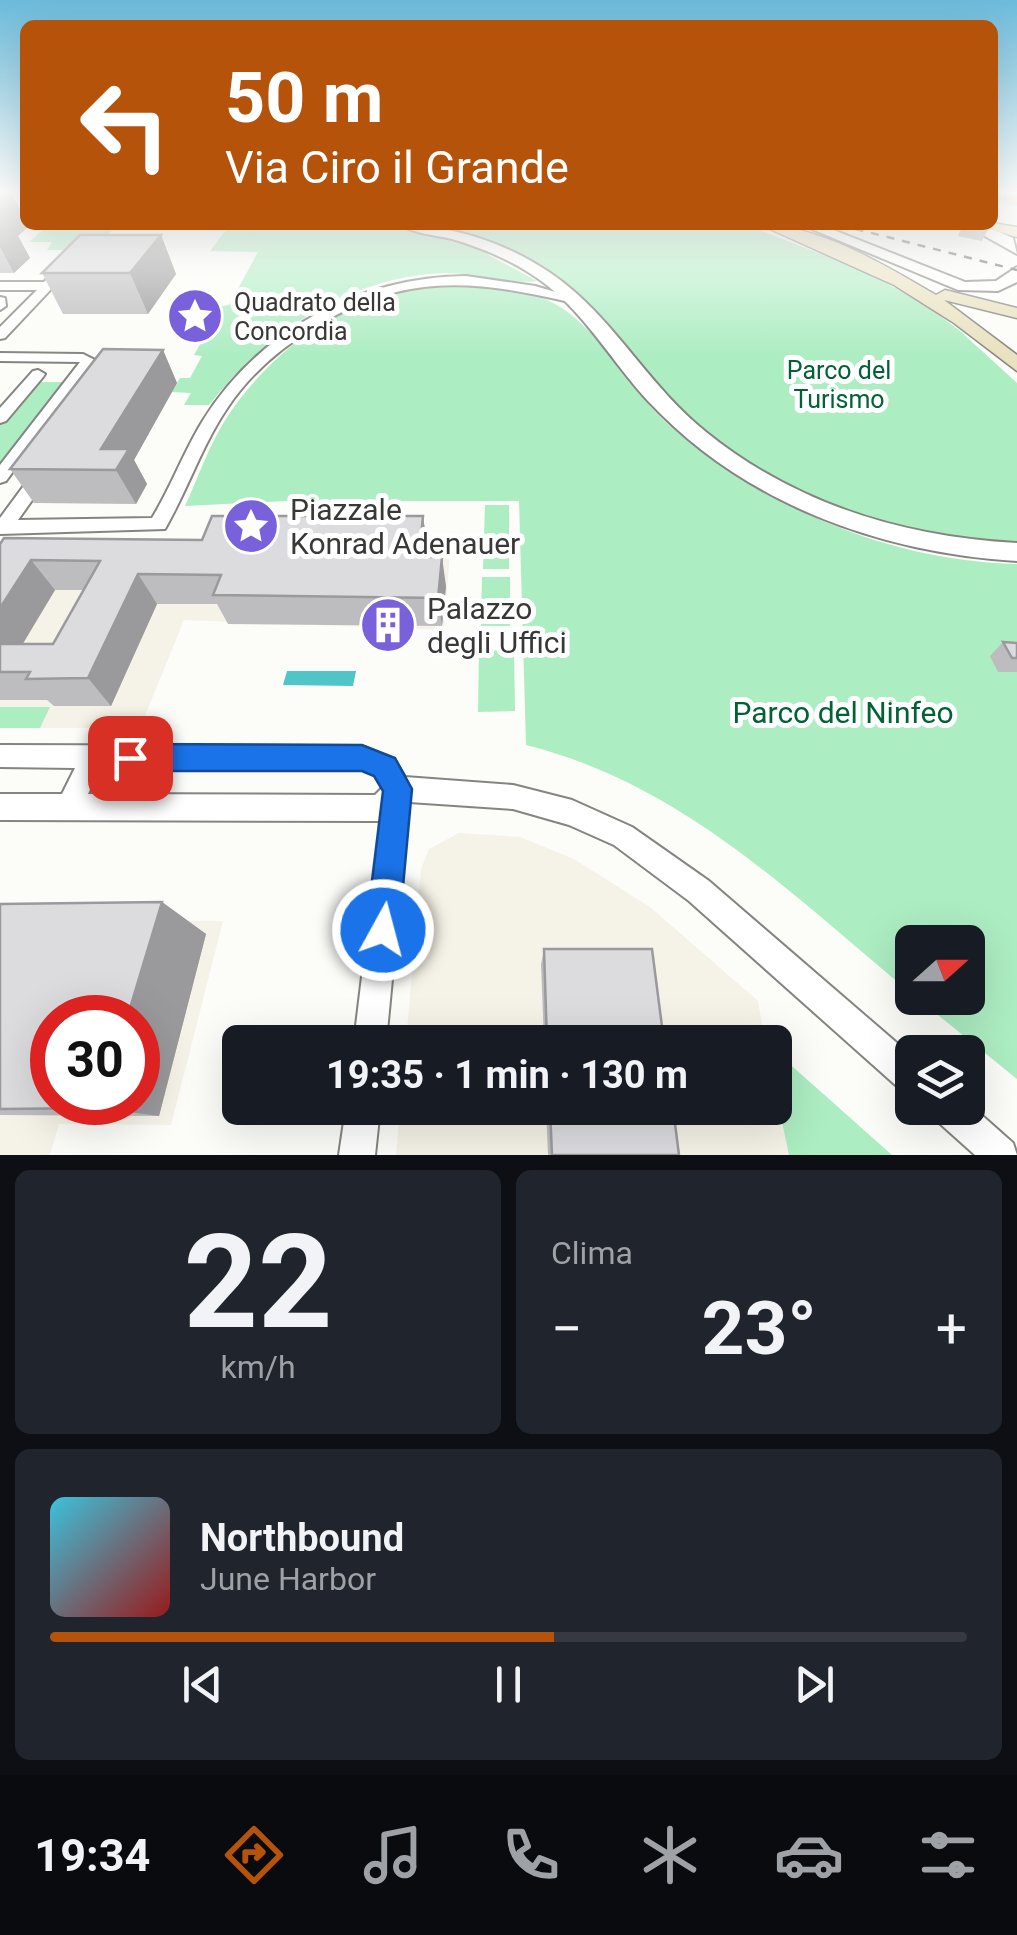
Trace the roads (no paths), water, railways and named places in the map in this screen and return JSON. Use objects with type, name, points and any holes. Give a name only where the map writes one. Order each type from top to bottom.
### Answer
[{"type":"main road","points":[[829,248],[910,284],[1016,323]]},
{"type":"main road","points":[[910,284],[976,329],[1017,365]]},
{"type":"main road","points":[[976,329],[1016,323]]},
{"type":"street","points":[[487,248],[544,276],[573,300],[663,406],[709,444],[759,477],[808,503],[876,529],[944,545],[1017,552]]},
{"type":"street","points":[[866,248],[963,287],[998,286],[1012,280],[1017,272]]},
{"type":"street","points":[[0,335],[80,253]]},
{"type":"street","points":[[2,527],[153,526],[160,522],[213,417],[238,384],[275,348],[341,304],[382,288],[452,278],[512,283],[573,300]]},
{"type":"street","points":[[0,286],[47,286]]},
{"type":"street","points":[[0,357],[83,358],[84,367],[0,478]]},
{"type":"street","points":[[0,366],[40,368],[0,418]]},
{"type":"street","points":[[38,374],[108,366]]},
{"type":"street","points":[[2,527],[56,453]]},
{"type":"street","points":[[0,756],[367,759],[384,767],[398,789],[372,1025]]},
{"type":"street","points":[[70,807],[92,758]]},
{"type":"street","points":[[0,807],[380,808],[398,789]]},
{"type":"street","points":[[398,789],[514,797],[572,813],[622,836],[686,880],[895,1061]]},
{"type":"street","points":[[357,1155],[360,1125]]},
{"type":"street","points":[[968,1125],[1002,1155]]},
{"type":"water","points":[[287,671],[356,671],[353,686],[283,685]]},
{"type":"railway","points":[[930,248],[1017,270]]},
{"type":"place","name":"Quadrato della Concordia","points":[[195,316]]},
{"type":"place","name":"Piazzale Konrad Adenauer","points":[[251,526]]},
{"type":"place","name":"Palazzo degli Uffici","points":[[388,625]]},
{"type":"park label","name":"Parco del Turismo","points":[[839,384]]},
{"type":"park label","name":"Parco del Ninfeo","points":[[843,712]]}]
